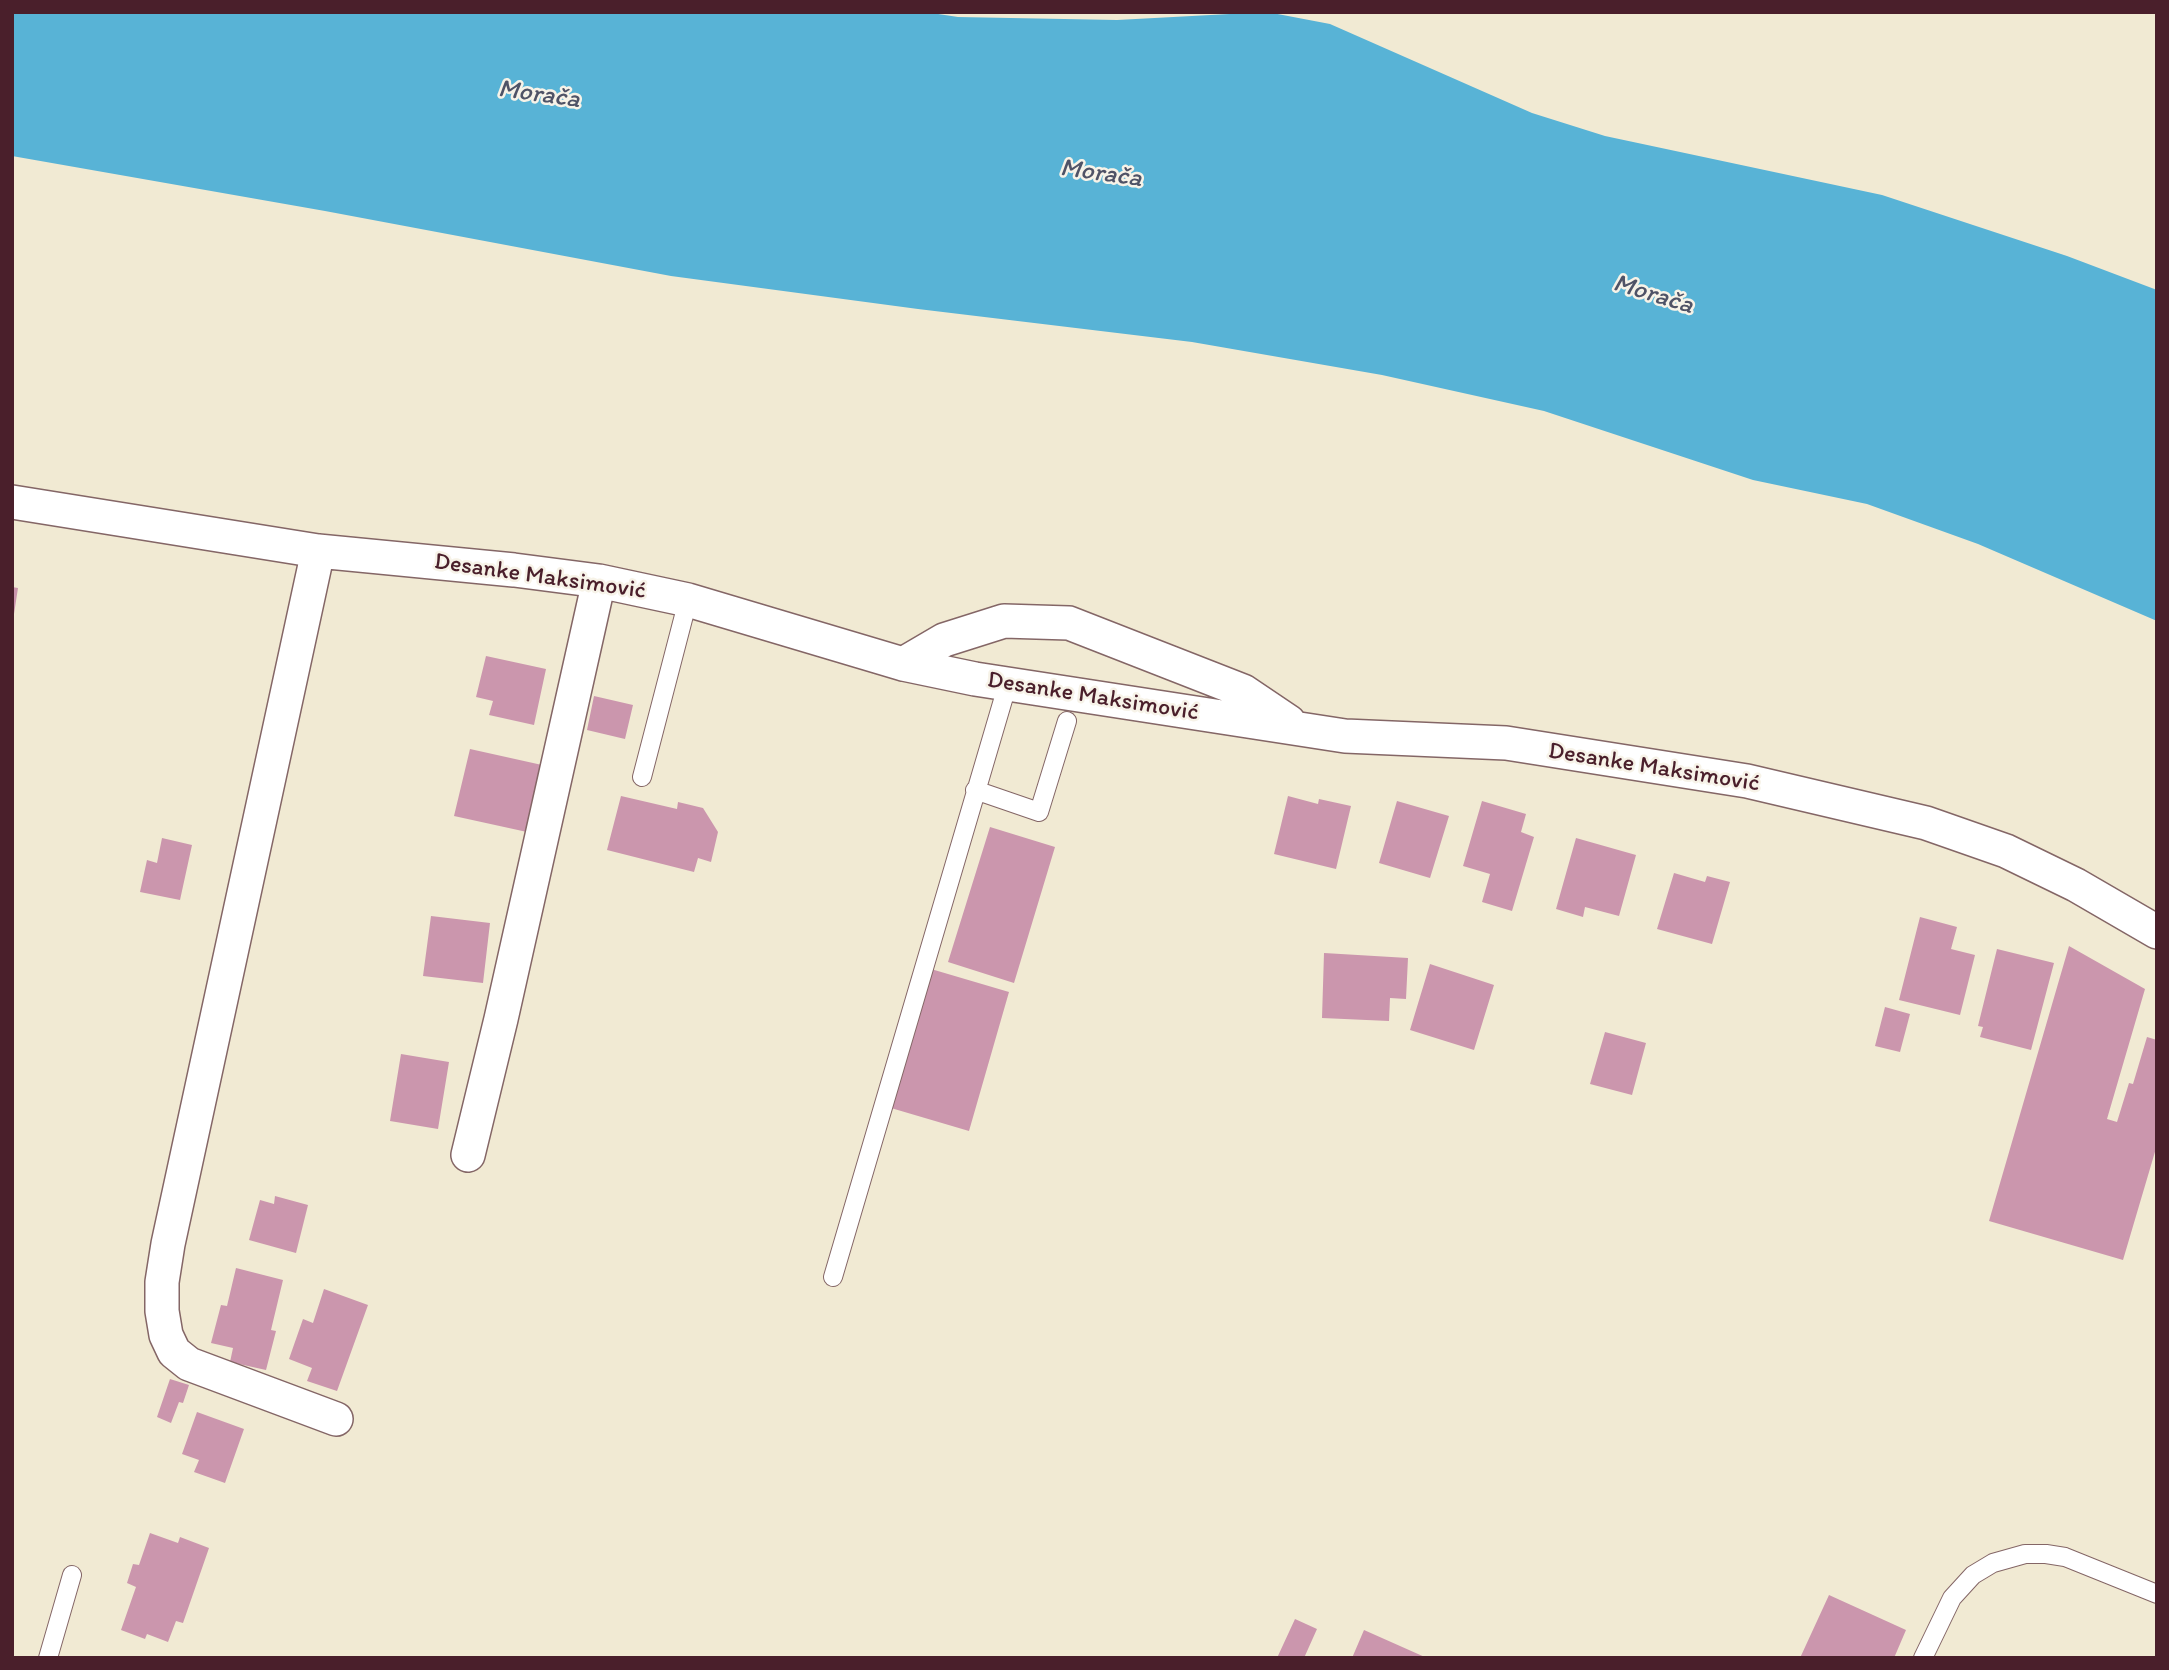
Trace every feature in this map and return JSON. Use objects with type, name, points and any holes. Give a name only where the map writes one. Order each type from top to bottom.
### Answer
[{"type":"street","name":"Desanke Maksimović","points":[[12,502],[318,551],[514,569],[599,581],[688,600],[903,664],[1008,683],[1345,736],[1506,743],[1760,784],[1926,823],[2006,851],[2076,885],[2157,932]]},
{"type":"street","points":[[318,551],[171,1230],[162,1282],[162,1311],[166,1335],[174,1352],[189,1364],[337,1419]]},
{"type":"street","points":[[468,1155],[599,581]]},
{"type":"street","points":[[903,664],[944,640],[1004,621],[1069,623],[1243,691],[1300,729]]},
{"type":"lane","points":[[642,777],[688,600]]},
{"type":"lane","points":[[833,1277],[1008,683]]},
{"type":"lane","points":[[975,790],[1039,812],[1066,721]]},
{"type":"lane","points":[[1923,1658],[1952,1598],[1973,1575],[1993,1563],[2025,1554],[2065,1557],[2157,1594]]},
{"type":"lane","points":[[48,1658],[72,1574]]},
{"type":"water","name":"Morača","points":[[12,12],[925,12],[958,17],[1117,20],[1267,12],[1330,24],[1532,113],[1605,136],[1882,195],[2067,256],[2157,290],[2157,621],[1978,544],[1867,504],[1753,480],[1544,411],[1382,375],[1192,342],[671,276],[12,156]]},
{"type":"building","points":[[12,587],[18,588],[14,614],[12,614]]},
{"type":"building","points":[[486,656],[546,669],[534,725],[489,715],[493,701],[476,697]]},
{"type":"building","points":[[594,696],[633,705],[625,739],[587,730]]},
{"type":"building","points":[[470,749],[542,765],[527,832],[454,816]]},
{"type":"building","points":[[621,796],[677,809],[678,802],[703,808],[718,832],[711,862],[698,858],[694,872],[607,850]]},
{"type":"building","points":[[1288,796],[1318,804],[1319,799],[1351,806],[1336,869],[1274,854]]},
{"type":"building","points":[[1397,801],[1449,816],[1430,878],[1379,863]]},
{"type":"building","points":[[1482,801],[1526,814],[1521,832],[1534,837],[1512,911],[1482,902],[1490,874],[1463,866]]},
{"type":"building","points":[[990,827],[1055,847],[1014,983],[948,962]]},
{"type":"building","points":[[162,838],[192,845],[180,900],[140,892],[147,860],[157,863]]},
{"type":"building","points":[[1576,838],[1636,855],[1619,916],[1585,907],[1583,917],[1556,909]]},
{"type":"building","points":[[1674,873],[1705,882],[1707,876],[1730,882],[1712,944],[1657,929]]},
{"type":"building","points":[[431,916],[490,923],[483,983],[423,976]]},
{"type":"building","points":[[1920,917],[1957,927],[1951,949],[1975,955],[1960,1015],[1899,1000]]},
{"type":"building","points":[[2069,946],[2145,989],[2107,1119],[2117,1122],[2129,1083],[2133,1084],[2147,1037],[2157,1040],[2157,1145],[2123,1260],[1989,1221]]},
{"type":"building","points":[[1997,949],[2054,963],[2031,1050],[1980,1037],[1983,1027],[1978,1026]]},
{"type":"building","points":[[1324,953],[1408,958],[1406,999],[1390,998],[1389,1021],[1322,1018]]},
{"type":"building","points":[[1430,964],[1494,985],[1474,1050],[1410,1030]]},
{"type":"building","points":[[931,969],[1009,992],[969,1131],[891,1108]]},
{"type":"building","points":[[1885,1007],[1910,1014],[1900,1052],[1875,1046]]},
{"type":"building","points":[[1605,1032],[1646,1043],[1632,1095],[1590,1084]]},
{"type":"building","points":[[401,1054],[449,1062],[438,1129],[390,1121]]},
{"type":"building","points":[[275,1196],[308,1205],[296,1253],[249,1240],[260,1200],[274,1204]]},
{"type":"building","points":[[236,1268],[283,1280],[271,1330],[276,1331],[266,1370],[230,1362],[233,1348],[211,1343],[221,1305],[227,1306]]},
{"type":"building","points":[[324,1289],[368,1305],[337,1391],[307,1381],[312,1368],[289,1359],[303,1319],[313,1323]]},
{"type":"building","points":[[170,1379],[189,1385],[183,1403],[179,1402],[171,1423],[157,1417]]},
{"type":"building","points":[[197,1412],[244,1429],[225,1483],[194,1472],[199,1460],[182,1454]]},
{"type":"building","points":[[150,1533],[178,1543],[180,1537],[209,1548],[183,1623],[176,1621],[168,1642],[147,1634],[145,1639],[121,1630],[136,1587],[127,1583],[133,1564],[139,1565]]},
{"type":"building","points":[[1829,1595],[1906,1630],[1894,1658],[1800,1658]]},
{"type":"building","points":[[1295,1619],[1317,1629],[1304,1658],[1277,1658]]},
{"type":"building","points":[[1364,1630],[1427,1658],[1352,1658]]}]
